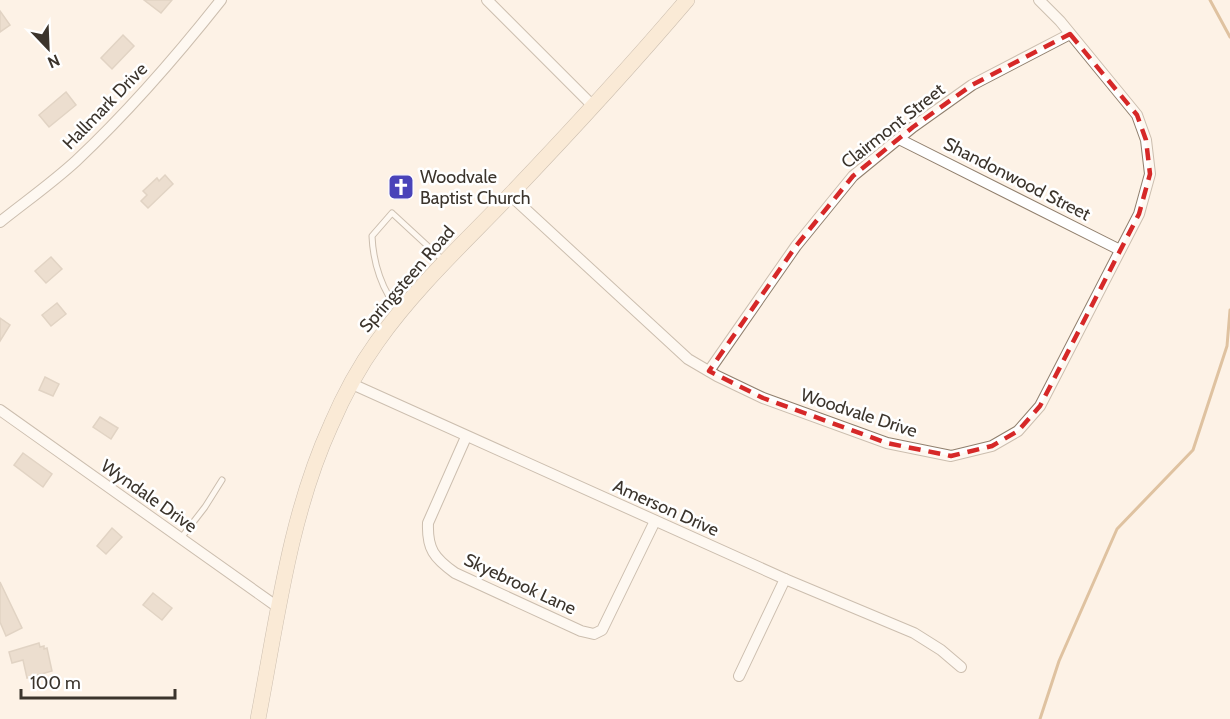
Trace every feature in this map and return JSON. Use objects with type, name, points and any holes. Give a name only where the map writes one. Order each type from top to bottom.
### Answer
[{"type":"street","name":"Hallmark Drive","points":[[0,222],[74,163],[128,110],[183,49],[221,0]]},
{"type":"street","points":[[487,0],[593,106]]},
{"type":"street","name":"Springsteen Road","points":[[258,719],[279,608],[304,499],[324,442],[352,384],[376,343],[400,312],[445,262],[637,60],[687,0]]},
{"type":"street","name":"Woodvale Drive","points":[[510,195],[688,359],[709,371],[763,398],[887,443],[951,456],[992,446],[1018,430],[1040,406],[1138,214],[1150,174],[1146,141],[1137,115],[1039,0]]},
{"type":"street","name":"Clairmont Street","points":[[709,371],[796,246],[853,176],[899,138],[972,85],[1070,34]]},
{"type":"street","name":"Shandonwood Street","points":[[899,138],[1120,250]]},
{"type":"street","name":"Amerson Drive","points":[[352,384],[785,579],[914,633],[962,667]]},
{"type":"street","name":"Wyndale Drive","points":[[0,410],[279,608]]},
{"type":"street","name":"Skyebrook Lane","points":[[466,437],[428,523],[428,538],[432,551],[439,562],[455,573],[581,631],[594,634],[602,630],[655,521]]},
{"type":"street","points":[[739,676],[785,579]]},
{"type":"lane","points":[[400,312],[392,302],[373,253],[372,236],[392,213],[445,262]]},
{"type":"lane","points":[[181,538],[206,507],[222,480]]},
{"type":"highlighted area","points":[[1070,34],[1137,115],[1146,140],[1150,174],[1139,214],[1040,406],[1018,431],[992,446],[951,456],[887,443],[763,398],[709,371],[796,246],[853,176],[913,127],[972,85]]},
{"type":"building","points":[[144,0],[172,0],[161,13]]},
{"type":"building","points":[[0,11],[10,25],[0,32]]},
{"type":"building","points":[[123,35],[134,46],[112,69],[101,58]]},
{"type":"building","points":[[66,92],[76,105],[49,127],[39,115]]},
{"type":"building","points":[[165,175],[173,184],[148,208],[141,201],[147,195],[143,191],[157,178],[159,181]]},
{"type":"building","points":[[51,257],[62,269],[46,283],[35,271]]},
{"type":"building","points":[[57,303],[66,314],[51,326],[42,315]]},
{"type":"building","points":[[0,318],[10,325],[0,341]]},
{"type":"building","points":[[45,377],[59,384],[53,396],[39,390]]},
{"type":"building","points":[[100,417],[118,428],[111,439],[93,427]]},
{"type":"building","points":[[23,453],[52,474],[43,487],[14,465]]},
{"type":"building","points":[[112,528],[122,537],[106,554],[97,546]]},
{"type":"building","points":[[0,582],[22,628],[6,636],[0,622]]},
{"type":"building","points":[[153,593],[172,608],[162,620],[143,605]]},
{"type":"building","points":[[39,643],[40,647],[47,648],[52,671],[27,678],[23,660],[12,663],[9,652]]},
{"type":"waterway","points":[[1210,0],[1230,37]]},
{"type":"waterway","points":[[1040,719],[1059,661],[1117,529],[1193,450],[1227,346],[1230,310]]},
{"type":"place","name":"Woodvale Baptist Church","points":[[401,187]]}]
